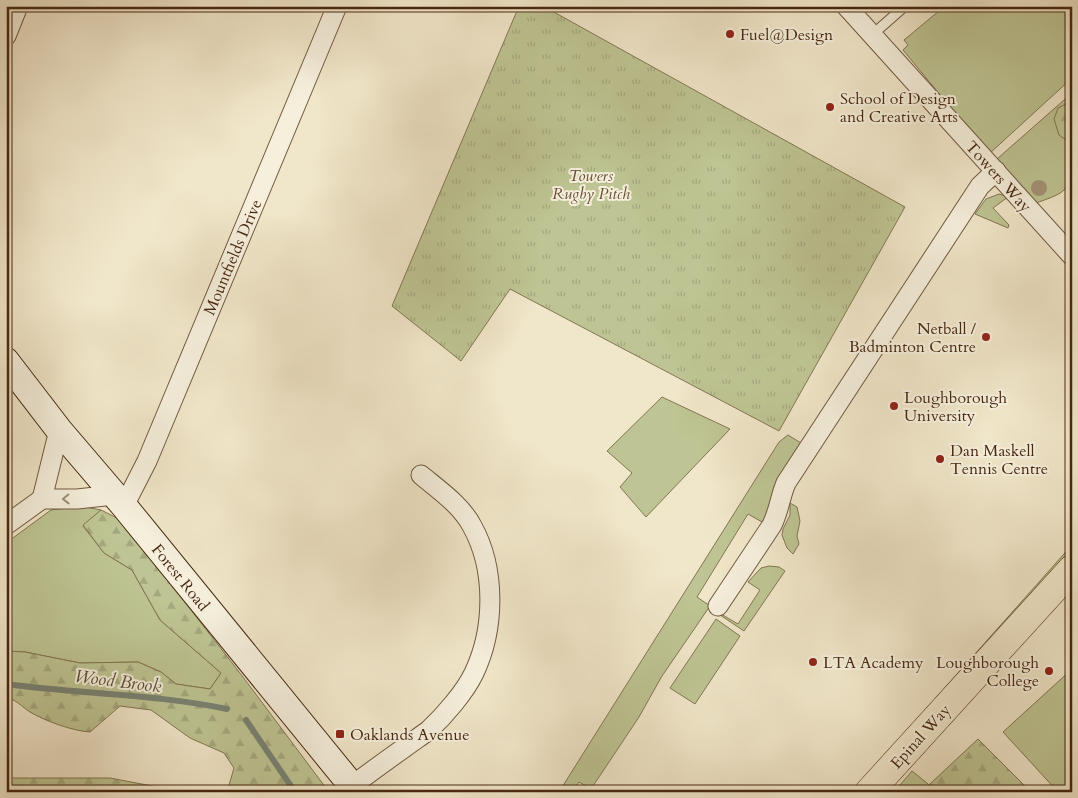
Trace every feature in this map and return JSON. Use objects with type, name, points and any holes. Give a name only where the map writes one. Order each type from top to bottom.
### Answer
[{"type":"main road","name":"Epinal Way","points":[[869,792],[1072,569]]},
{"type":"street","points":[[6,36],[18,6]]},
{"type":"street","name":"Mountfields Drive","points":[[119,500],[147,461],[337,6]]},
{"type":"street","name":"Towers Way","points":[[846,6],[1072,256]]},
{"type":"street","points":[[718,606],[772,525],[777,515],[786,483],[980,186],[996,172]]},
{"type":"street","name":"Forest Road","points":[[6,361],[59,430],[119,500],[354,789]]},
{"type":"street","points":[[42,499],[59,430]]},
{"type":"street","points":[[354,789],[428,730],[452,704],[473,674],[482,650],[489,615],[489,586],[484,553],[472,525],[452,501],[421,475]]},
{"type":"street","points":[[6,525],[42,499],[119,500]]},
{"type":"lane","points":[[872,35],[905,6]]},
{"type":"green space","name":"Towers Rugby Pitch","points":[[519,6],[543,6],[905,207],[779,431],[510,289],[461,361],[392,306]]},
{"type":"green space","points":[[945,6],[1072,6],[1072,78],[989,154],[903,50],[908,45],[904,40]]},
{"type":"green space","points":[[1072,93],[1072,101],[1065,104],[1069,142],[1072,140],[1072,173],[1064,190],[1051,198],[1036,203],[997,159]]},
{"type":"green space","points":[[1072,101],[1072,140],[1069,142],[1059,135],[1054,119],[1058,108]]},
{"type":"green space","points":[[999,194],[1008,197],[993,208],[1009,225],[1008,228],[975,214],[986,199]]},
{"type":"green space","points":[[662,397],[730,429],[646,517],[620,487],[632,473],[607,451]]},
{"type":"green space","points":[[788,435],[801,443],[801,446],[773,490],[768,514],[762,522],[748,514],[697,597],[710,606],[662,676],[639,717],[591,789],[579,782],[572,792],[559,792],[779,442]]},
{"type":"green space","points":[[790,503],[797,507],[800,521],[797,536],[799,544],[793,554],[787,548],[782,535],[790,515]]},
{"type":"green space","points":[[80,506],[101,510],[83,526],[104,553],[132,570],[160,620],[221,673],[210,689],[176,684],[161,672],[138,662],[80,663],[25,652],[6,651],[6,543],[51,510]]},
{"type":"green space","points":[[101,510],[121,520],[243,677],[329,792],[227,792],[234,768],[224,753],[190,738],[151,710],[120,706],[90,732],[68,728],[51,722],[30,712],[13,700],[6,698],[6,651],[25,652],[80,663],[138,662],[161,672],[176,684],[210,689],[221,673],[160,620],[132,570],[104,553],[83,525]]},
{"type":"green space","points":[[1072,545],[1072,556],[877,764]]},
{"type":"green space","points":[[769,566],[779,567],[785,571],[744,631],[720,615],[738,624],[760,590],[748,582],[761,568]]},
{"type":"green space","points":[[716,619],[740,636],[695,704],[670,688]]},
{"type":"green space","points":[[1072,669],[1072,792],[1058,792],[1003,732]]},
{"type":"green space","points":[[978,739],[1031,792],[938,792],[930,784]]},
{"type":"green space","points":[[6,750],[10,778],[110,778],[168,789],[172,792],[6,792]]},
{"type":"green space","points":[[912,771],[938,792],[894,792]]},
{"type":"waterway","name":"Wood Brook","points":[[6,684],[172,700],[227,709]]},
{"type":"waterway","name":"Wood Brook","points":[[246,720],[295,792]]},
{"type":"place","name":"Fuel@Design","points":[[730,34]]},
{"type":"place","name":"School of Design and Creative Arts","points":[[830,107]]},
{"type":"place","name":"Netball / Badminton Centre","points":[[986,337]]},
{"type":"place","name":"Loughborough University","points":[[894,406]]},
{"type":"place","name":"Dan Maskell Tennis Centre","points":[[940,459]]},
{"type":"place","name":"LTA Academy","points":[[813,662]]},
{"type":"place","name":"Loughborough College","points":[[1049,671]]},
{"type":"place","name":"Oaklands Avenue","points":[[340,734]]}]
